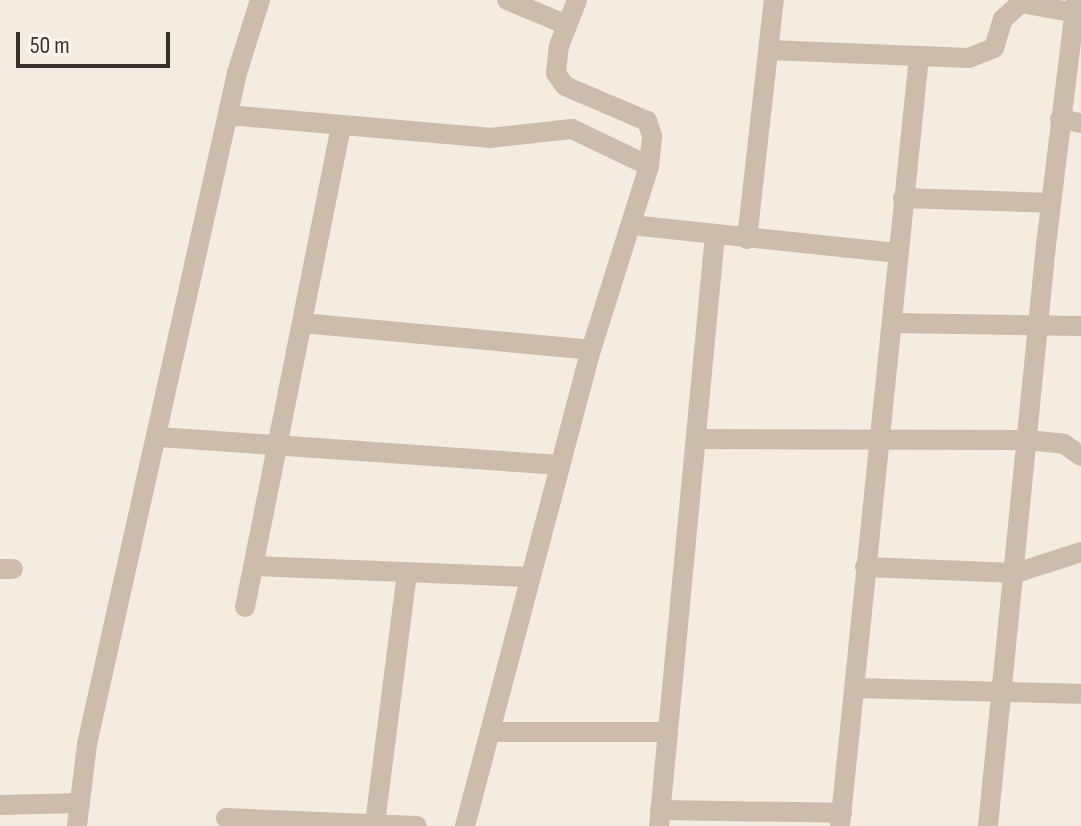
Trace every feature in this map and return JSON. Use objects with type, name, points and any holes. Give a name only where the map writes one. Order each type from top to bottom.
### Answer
[{"type":"street","points":[[77,826],[87,744],[159,437],[228,115],[260,0]]},
{"type":"street","points":[[507,0],[567,25]]},
{"type":"street","points":[[465,826],[591,350],[649,166],[652,136],[647,121],[559,80],[555,62],[577,0]]},
{"type":"street","points":[[747,239],[774,0]]},
{"type":"street","points":[[769,50],[969,58],[989,53],[1003,19],[1021,3],[1077,9],[1050,203],[1016,573],[988,826]]},
{"type":"street","points":[[715,235],[660,818],[841,819],[919,56]]},
{"type":"street","points":[[228,115],[341,128],[489,138],[572,129],[649,166]]},
{"type":"street","points":[[1060,119],[1081,123]]},
{"type":"street","points":[[245,607],[341,128]]},
{"type":"street","points":[[903,198],[1050,203]]},
{"type":"street","points":[[631,225],[897,253]]},
{"type":"street","points":[[302,323],[591,350]]},
{"type":"street","points":[[892,323],[1081,326]]},
{"type":"street","points":[[159,437],[560,465]]},
{"type":"street","points":[[697,439],[1028,440],[1064,444],[1080,453]]},
{"type":"street","points":[[865,567],[1016,573],[1081,552]]},
{"type":"street","points":[[254,566],[530,577]]},
{"type":"street","points":[[375,823],[407,572]]},
{"type":"street","points":[[854,688],[1078,694]]},
{"type":"street","points":[[490,732],[668,732]]},
{"type":"street","points":[[0,805],[80,803]]},
{"type":"street","points":[[226,818],[417,826]]}]
